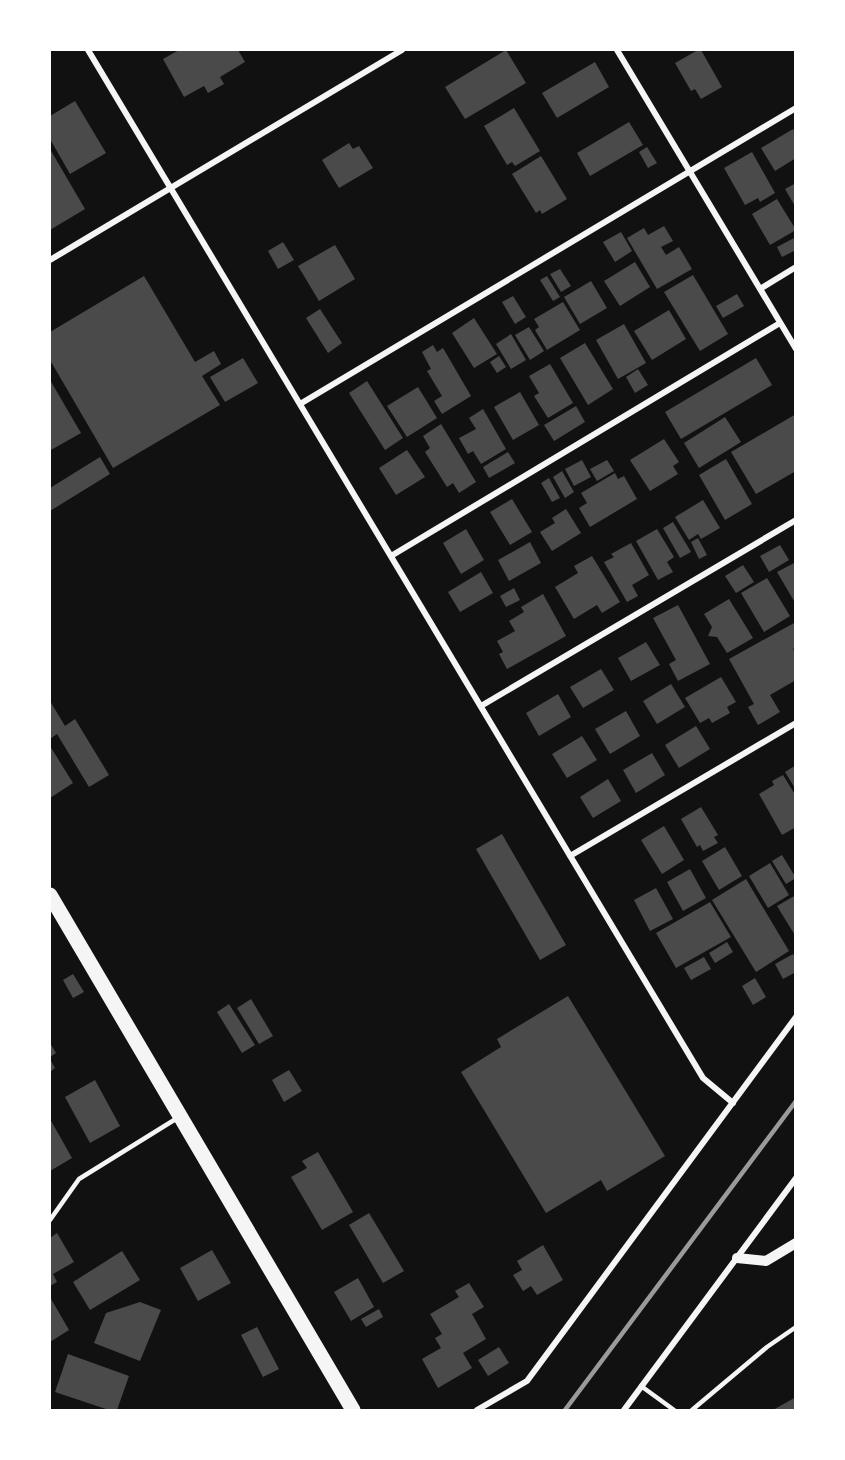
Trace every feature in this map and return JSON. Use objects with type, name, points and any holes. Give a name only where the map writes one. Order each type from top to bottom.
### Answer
[{"type":"main road","points":[[50,895],[353,1410]]},
{"type":"street","points":[[88,50],[703,1078],[733,1103]]},
{"type":"street","points":[[50,260],[402,50]]},
{"type":"street","points":[[617,50],[795,349]]},
{"type":"street","points":[[300,404],[795,108]]},
{"type":"street","points":[[760,289],[795,267]]},
{"type":"street","points":[[391,556],[780,323]]},
{"type":"street","points":[[481,706],[795,519]]},
{"type":"street","points":[[570,856],[795,723]]},
{"type":"street","points":[[477,1410],[527,1381],[795,1017]]},
{"type":"street","points":[[624,1410],[795,1179]]},
{"type":"street","points":[[737,1258],[766,1261],[795,1243]]},
{"type":"lane","points":[[50,1220],[79,1179],[180,1116]]},
{"type":"lane","points":[[692,1410],[767,1347],[795,1327]]},
{"type":"lane","points":[[641,1386],[674,1410]]},
{"type":"building","points":[[179,50],[238,50],[245,62],[220,77],[224,84],[208,93],[204,86],[184,97],[163,59]]},
{"type":"building","points":[[506,50],[526,83],[465,119],[445,87]]},
{"type":"building","points":[[701,50],[722,87],[701,99],[695,89],[691,91],[675,63]]},
{"type":"building","points":[[595,62],[609,87],[557,118],[542,93]]},
{"type":"building","points":[[75,101],[106,153],[70,174],[50,139],[50,116]]},
{"type":"building","points":[[514,108],[540,151],[515,166],[512,162],[507,165],[484,126]]},
{"type":"building","points":[[629,122],[643,145],[590,176],[577,153]]},
{"type":"building","points":[[793,129],[796,134],[796,158],[775,171],[761,148]]},
{"type":"building","points":[[349,143],[353,149],[359,146],[373,168],[339,188],[322,160]]},
{"type":"building","points":[[647,147],[657,163],[648,168],[639,152]]},
{"type":"building","points":[[50,149],[85,209],[50,230]]},
{"type":"building","points":[[752,152],[775,193],[760,202],[758,198],[745,205],[724,168]]},
{"type":"building","points":[[541,156],[567,199],[542,214],[540,210],[536,213],[512,174]]},
{"type":"building","points":[[796,183],[796,208],[785,189]]},
{"type":"building","points":[[777,199],[796,230],[770,245],[752,214]]},
{"type":"building","points":[[664,226],[673,241],[661,247],[666,255],[679,247],[692,269],[657,289],[627,238],[644,228],[648,235]]},
{"type":"building","points":[[621,232],[632,251],[615,262],[603,242]]},
{"type":"building","points":[[796,237],[796,250],[782,257],[777,247]]},
{"type":"building","points":[[283,242],[294,260],[278,269],[268,251]]},
{"type":"building","points":[[335,245],[355,279],[319,301],[298,266]]},
{"type":"building","points":[[635,262],[650,287],[620,306],[604,281]]},
{"type":"building","points":[[560,269],[571,286],[561,292],[550,274]]},
{"type":"building","points":[[693,275],[728,334],[700,351],[664,292]]},
{"type":"building","points":[[144,276],[195,362],[214,351],[221,364],[202,376],[220,405],[113,468],[50,360],[50,332]]},
{"type":"building","points":[[547,276],[560,297],[553,301],[540,280]]},
{"type":"building","points":[[591,281],[607,308],[580,324],[564,297]]},
{"type":"building","points":[[737,294],[744,306],[723,318],[716,306]]},
{"type":"building","points":[[513,296],[526,317],[515,324],[502,302]]},
{"type":"building","points":[[563,302],[580,330],[547,350],[535,330],[539,327],[534,319]]},
{"type":"building","points":[[320,309],[342,343],[328,353],[306,318]]},
{"type":"building","points":[[669,310],[686,339],[652,360],[634,331]]},
{"type":"building","points":[[474,318],[497,354],[474,368],[452,333]]},
{"type":"building","points":[[624,324],[646,363],[618,379],[596,340]]},
{"type":"building","points":[[529,327],[544,351],[530,360],[515,335]]},
{"type":"building","points":[[511,334],[526,360],[511,369],[496,344]]},
{"type":"building","points":[[585,343],[613,389],[588,405],[560,358]]},
{"type":"building","points":[[433,345],[437,352],[443,348],[471,396],[442,414],[434,401],[442,396],[427,371],[431,369],[422,352]]},
{"type":"building","points":[[499,356],[506,367],[497,373],[490,362]]},
{"type":"building","points":[[243,358],[258,383],[225,402],[210,377]]},
{"type":"building","points":[[756,358],[772,385],[681,439],[665,412]]},
{"type":"building","points":[[550,364],[573,403],[548,418],[534,396],[539,393],[529,376]]},
{"type":"building","points":[[638,369],[648,385],[635,393],[626,377]]},
{"type":"building","points":[[50,380],[81,433],[51,450],[50,448]]},
{"type":"building","points":[[367,381],[403,438],[385,450],[349,393]]},
{"type":"building","points":[[418,387],[437,418],[407,437],[387,406]]},
{"type":"building","points":[[520,392],[539,425],[513,440],[494,407]]},
{"type":"building","points":[[576,406],[585,422],[554,441],[544,425]]},
{"type":"building","points":[[483,409],[506,449],[481,464],[473,451],[468,454],[459,438],[476,429],[469,418]]},
{"type":"building","points":[[796,414],[796,471],[756,494],[731,452]]},
{"type":"building","points":[[725,417],[741,442],[699,468],[684,443]]},
{"type":"building","points":[[441,424],[476,482],[459,493],[453,483],[447,487],[425,452],[430,448],[423,436]]},
{"type":"building","points":[[664,439],[679,462],[673,466],[678,474],[650,491],[630,460]]},
{"type":"building","points":[[407,450],[425,477],[396,495],[379,468]]},
{"type":"building","points":[[508,452],[515,463],[489,478],[483,467]]},
{"type":"building","points":[[100,457],[110,474],[50,511],[50,488]]},
{"type":"building","points":[[726,459],[752,504],[725,520],[699,475]]},
{"type":"building","points":[[582,460],[591,477],[574,486],[565,469]]},
{"type":"building","points":[[607,460],[614,471],[597,481],[590,469]]},
{"type":"building","points":[[562,471],[574,492],[565,498],[553,477]]},
{"type":"building","points":[[615,473],[618,479],[624,476],[637,499],[590,527],[579,508],[587,503],[581,493]]},
{"type":"building","points":[[549,478],[560,498],[552,502],[541,483]]},
{"type":"building","points":[[512,499],[532,532],[510,545],[490,512]]},
{"type":"building","points":[[703,500],[720,528],[701,539],[698,534],[689,540],[675,517]]},
{"type":"building","points":[[566,509],[581,533],[552,551],[540,532],[555,523],[552,518]]},
{"type":"building","points":[[673,522],[691,552],[680,558],[663,528]]},
{"type":"building","points":[[466,529],[484,560],[461,574],[443,543]]},
{"type":"building","points":[[657,529],[674,557],[667,562],[673,572],[658,580],[636,541]]},
{"type":"building","points":[[698,538],[707,555],[699,559],[691,542]]},
{"type":"building","points":[[530,542],[541,563],[509,581],[498,560]]},
{"type":"building","points":[[631,543],[649,575],[632,585],[638,596],[627,602],[604,562],[614,557],[611,554]]},
{"type":"building","points":[[780,545],[789,560],[769,572],[760,556]]},
{"type":"building","points":[[592,556],[620,602],[602,613],[597,605],[574,619],[555,587],[578,573],[574,566]]},
{"type":"building","points":[[796,562],[796,600],[794,601],[777,572]]},
{"type":"building","points":[[743,565],[754,582],[736,593],[725,576]]},
{"type":"building","points":[[481,572],[493,593],[460,612],[448,592]]},
{"type":"building","points":[[767,578],[790,616],[764,632],[741,593]]},
{"type":"building","points":[[514,588],[520,600],[506,607],[500,596]]},
{"type":"building","points":[[543,594],[566,636],[507,669],[499,654],[503,652],[497,641],[515,631],[509,621],[524,612],[521,607]]},
{"type":"building","points":[[729,599],[753,638],[727,653],[717,637],[708,636],[712,627],[704,614]]},
{"type":"building","points":[[678,605],[710,664],[678,681],[669,664],[676,660],[653,618]]},
{"type":"building","points":[[794,623],[796,647],[793,649],[796,653],[796,680],[770,695],[780,712],[758,725],[748,707],[754,704],[729,659]]},
{"type":"building","points":[[646,642],[660,665],[631,681],[618,658]]},
{"type":"building","points":[[601,669],[614,690],[583,708],[570,687]]},
{"type":"building","points":[[721,677],[736,702],[727,707],[730,713],[712,723],[709,718],[700,723],[685,698]]},
{"type":"building","points":[[671,684],[685,707],[657,724],[643,701]]},
{"type":"building","points":[[558,694],[571,717],[539,736],[526,713]]},
{"type":"building","points":[[50,701],[65,726],[75,719],[109,775],[89,787],[57,734],[50,739]]},
{"type":"building","points":[[626,711],[640,736],[610,754],[595,729]]},
{"type":"building","points":[[696,726],[710,749],[679,768],[665,745]]},
{"type":"building","points":[[582,736],[597,760],[567,778],[552,754]]},
{"type":"building","points":[[50,746],[73,783],[50,798]]},
{"type":"building","points":[[652,753],[665,775],[636,793],[623,770]]},
{"type":"building","points":[[796,765],[796,790],[785,772]]},
{"type":"building","points":[[783,775],[796,796],[796,827],[782,835],[759,794],[774,785],[772,781]]},
{"type":"building","points":[[608,779],[621,801],[593,818],[580,797]]},
{"type":"building","points":[[701,807],[718,835],[714,837],[718,843],[703,851],[700,845],[697,847],[681,819]]},
{"type":"building","points":[[664,826],[684,860],[662,874],[641,840]]},
{"type":"building","points":[[502,834],[566,945],[540,960],[476,849]]},
{"type":"building","points":[[725,847],[742,876],[719,890],[702,861]]},
{"type":"building","points":[[782,855],[796,878],[786,884],[772,861]]},
{"type":"building","points":[[770,863],[789,895],[768,908],[749,876]]},
{"type":"building","points":[[690,869],[706,898],[683,911],[667,882]]},
{"type":"building","points":[[746,879],[789,951],[756,972],[712,900]]},
{"type":"building","points":[[656,888],[673,919],[650,931],[634,900]]},
{"type":"building","points":[[796,895],[796,937],[777,906]]},
{"type":"building","points":[[710,902],[731,937],[676,968],[656,933]]},
{"type":"building","points":[[727,942],[733,952],[715,963],[709,953]]},
{"type":"building","points":[[793,954],[796,959],[796,972],[783,979],[775,964]]},
{"type":"building","points":[[704,957],[711,969],[691,980],[684,968]]},
{"type":"building","points":[[73,974],[84,992],[73,998],[63,980]]},
{"type":"building","points":[[755,978],[766,997],[753,1005],[742,986]]},
{"type":"building","points":[[568,996],[665,1156],[607,1191],[601,1180],[546,1213],[461,1072],[501,1047],[497,1039]]},
{"type":"building","points":[[251,999],[273,1036],[259,1044],[237,1008]]},
{"type":"building","points":[[229,1004],[255,1045],[242,1053],[217,1012]]},
{"type":"building","points":[[50,1043],[56,1053],[50,1057]]},
{"type":"building","points":[[50,1059],[55,1068],[50,1072]]},
{"type":"building","points":[[289,1070],[302,1091],[284,1102],[272,1080]]},
{"type":"building","points":[[95,1080],[120,1126],[90,1143],[65,1097]]},
{"type":"building","points":[[50,1119],[72,1158],[50,1171]]},
{"type":"building","points":[[318,1152],[353,1212],[322,1230],[291,1177],[307,1168],[302,1161]]},
{"type":"building","points":[[369,1213],[404,1271],[383,1283],[349,1225]]},
{"type":"building","points":[[57,1233],[74,1262],[53,1274],[57,1282],[50,1286],[50,1238]]},
{"type":"building","points":[[543,1245],[563,1280],[537,1295],[531,1286],[523,1291],[513,1275],[522,1270],[517,1261]]},
{"type":"building","points":[[212,1250],[231,1283],[198,1301],[180,1268]]},
{"type":"building","points":[[122,1251],[140,1280],[90,1310],[73,1282]]},
{"type":"building","points":[[358,1278],[374,1307],[351,1321],[334,1292]]},
{"type":"building","points":[[469,1283],[484,1307],[472,1314],[486,1339],[463,1353],[472,1368],[438,1388],[422,1359],[441,1348],[435,1338],[442,1334],[430,1314],[459,1297],[455,1291]]},
{"type":"building","points":[[50,1297],[69,1330],[50,1342]]},
{"type":"building","points":[[140,1302],[161,1310],[140,1361],[94,1343],[106,1313]]},
{"type":"building","points":[[379,1309],[383,1317],[366,1327],[361,1319]]},
{"type":"building","points":[[257,1327],[279,1369],[263,1377],[241,1335]]},
{"type":"building","points":[[499,1347],[509,1363],[488,1376],[478,1360]]},
{"type":"building","points":[[68,1354],[129,1376],[117,1410],[109,1410],[55,1392]]},
{"type":"building","points":[[796,1397],[796,1410],[773,1410]]},
{"type":"railway","points":[[565,1410],[796,1101]]}]
